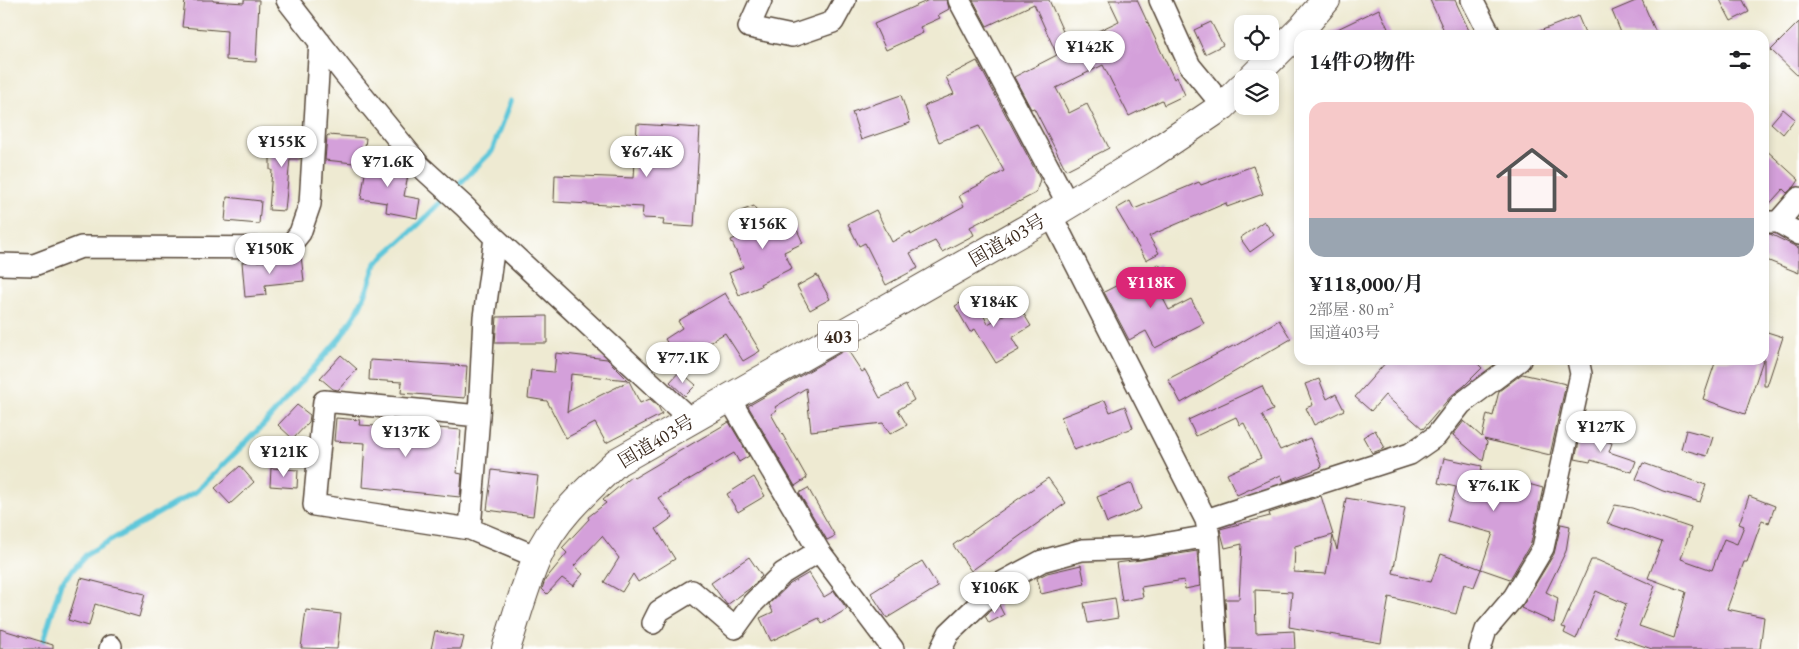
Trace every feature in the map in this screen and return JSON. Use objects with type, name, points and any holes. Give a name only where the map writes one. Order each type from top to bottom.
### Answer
[{"type":"highway","points":[[1300,30],[1326,0]]},
{"type":"highway","points":[[1259,70],[1294,36]]},
{"type":"highway","name":"国道403号","points":[[506,649],[537,558],[553,531],[579,497],[617,462],[1149,156],[1223,106],[1234,95]]},
{"type":"street","points":[[287,0],[420,166],[692,420]]},
{"type":"street","points":[[761,0],[749,27],[792,36],[833,22],[845,0]]},
{"type":"street","points":[[959,0],[1208,528],[1216,649]]},
{"type":"street","points":[[1160,0],[1190,66],[1223,106]]},
{"type":"street","points":[[1472,0],[1487,30]]},
{"type":"street","points":[[0,264],[34,265],[81,247],[288,248],[300,233],[310,204],[320,42]]},
{"type":"street","points":[[1799,198],[1771,222],[1799,234]]},
{"type":"street","points":[[470,529],[479,416],[484,317],[495,238]]},
{"type":"street","points":[[941,649],[949,633],[1001,583],[1042,561],[1082,550],[1139,548],[1208,528],[1410,454],[1436,436],[1461,404],[1513,365]]},
{"type":"street","points":[[1480,649],[1486,630],[1514,597],[1543,548],[1581,374],[1579,365]]},
{"type":"street","points":[[729,398],[819,550],[893,649]]},
{"type":"street","points":[[479,416],[324,401],[314,505],[470,529],[537,558]]},
{"type":"street","points":[[653,624],[659,611],[692,591],[735,628],[753,603],[783,573],[819,550]]},
{"type":"building","points":[[185,0],[244,3],[244,0],[259,0],[256,62],[226,60],[227,31],[182,27]]},
{"type":"building","points":[[929,0],[947,0],[949,9],[938,15],[940,18],[920,27],[923,33],[886,50],[874,24]]},
{"type":"building","points":[[973,0],[1049,0],[1069,45],[1119,21],[1109,0],[1137,0],[1174,79],[1177,77],[1185,95],[1164,105],[1162,100],[1129,116],[1103,65],[1056,88],[1069,113],[1087,104],[1109,148],[1066,170],[1034,108],[1031,109],[1014,77],[1057,55],[1034,4],[987,26]]},
{"type":"building","points":[[1430,0],[1455,0],[1469,30],[1444,30]]},
{"type":"building","points":[[1642,0],[1655,30],[1620,30],[1612,11]]},
{"type":"building","points":[[1720,0],[1743,0],[1749,12],[1731,21]]},
{"type":"building","points":[[1379,9],[1389,30],[1335,30]]},
{"type":"building","points":[[1578,16],[1584,30],[1542,30]]},
{"type":"building","points":[[1211,22],[1223,45],[1205,54],[1194,30]]},
{"type":"building","points":[[1799,22],[1799,77],[1771,50]]},
{"type":"building","points":[[977,61],[1040,179],[1036,193],[970,227],[974,235],[942,252],[935,241],[910,253],[918,268],[886,285],[865,243],[859,246],[848,224],[876,210],[892,242],[910,232],[911,235],[964,206],[959,196],[1004,171],[979,126],[939,142],[924,106],[954,94],[946,77]]},
{"type":"building","points":[[901,95],[910,123],[861,140],[852,112]]},
{"type":"building","points":[[1783,109],[1795,119],[1783,134],[1771,123]]},
{"type":"building","points":[[637,124],[700,128],[694,227],[663,225],[664,219],[642,218],[643,207],[554,202],[555,175],[634,178]]},
{"type":"building","points":[[328,135],[366,138],[363,164],[325,160]]},
{"type":"building","points":[[270,136],[302,136],[300,159],[290,159],[285,211],[269,210],[272,170],[270,170]]},
{"type":"building","points":[[1769,153],[1799,180],[1787,193],[1783,189],[1769,204]]},
{"type":"building","points":[[368,154],[384,155],[383,171],[408,175],[404,196],[420,199],[417,218],[386,212],[387,203],[361,199]]},
{"type":"building","points":[[1253,166],[1263,194],[1227,207],[1226,203],[1149,236],[1159,253],[1146,260],[1116,209],[1130,201],[1134,209],[1199,182],[1201,185]]},
{"type":"building","points":[[227,197],[261,201],[259,224],[225,221]]},
{"type":"building","points":[[754,206],[763,226],[790,214],[803,243],[784,252],[792,268],[760,284],[761,286],[739,295],[729,273],[743,267],[731,240],[749,232],[741,211]]},
{"type":"building","points":[[1264,221],[1274,235],[1250,252],[1240,238]]},
{"type":"building","points":[[1769,234],[1799,248],[1799,273],[1769,261]]},
{"type":"building","points":[[301,256],[304,281],[265,285],[266,295],[245,297],[242,262],[288,260]]},
{"type":"building","points":[[1159,264],[1166,277],[1155,283],[1169,310],[1191,299],[1204,323],[1155,348],[1146,331],[1129,340],[1104,292]]},
{"type":"building","points":[[817,275],[830,299],[810,310],[797,286]]},
{"type":"building","points":[[725,293],[760,351],[743,361],[725,333],[678,361],[665,339],[682,328],[678,321]]},
{"type":"building","points":[[973,296],[988,324],[1019,306],[1031,326],[1012,338],[1019,350],[996,363],[975,329],[970,332],[955,306]]},
{"type":"building","points":[[547,316],[547,343],[495,343],[497,317]]},
{"type":"building","points":[[1279,320],[1291,339],[1181,403],[1168,379],[1235,346]]},
{"type":"building","points":[[1769,333],[1783,337],[1767,386],[1764,386],[1764,365],[1769,365]]},
{"type":"building","points":[[847,349],[862,372],[865,370],[880,398],[906,385],[914,400],[898,410],[907,425],[890,434],[883,423],[811,431],[806,388],[775,407],[777,410],[771,414],[807,478],[795,486],[748,406]]},
{"type":"building","points":[[556,353],[607,359],[628,380],[571,374],[567,412],[629,381],[640,403],[650,399],[658,406],[662,414],[606,443],[595,423],[566,438],[547,401],[528,398],[531,370],[554,372]]},
{"type":"building","points":[[341,355],[357,369],[338,390],[333,389],[320,378]]},
{"type":"building","points":[[370,360],[467,366],[465,398],[401,393],[402,382],[369,380]]},
{"type":"building","points":[[1384,365],[1479,365],[1482,368],[1451,396],[1423,429],[1385,395],[1371,411],[1355,397]]},
{"type":"building","points":[[1714,365],[1761,365],[1745,414],[1703,399]]},
{"type":"building","points":[[680,371],[696,385],[685,396],[670,382]]},
{"type":"building","points":[[1522,374],[1566,384],[1550,455],[1484,439],[1487,442],[1483,461],[1453,435],[1464,421],[1482,437],[1487,414],[1493,416],[1499,391]]},
{"type":"building","points":[[1319,379],[1327,399],[1336,394],[1344,410],[1314,425],[1306,408],[1313,405],[1305,384]]},
{"type":"building","points":[[1262,386],[1273,410],[1262,415],[1280,450],[1310,438],[1322,467],[1284,482],[1281,475],[1237,495],[1227,474],[1261,458],[1244,423],[1240,425],[1236,417],[1196,436],[1188,420]]},
{"type":"building","points":[[1105,400],[1110,412],[1125,406],[1133,428],[1074,450],[1061,417]]},
{"type":"building","points":[[297,405],[310,415],[309,422],[293,439],[278,425]]},
{"type":"building","points":[[336,418],[360,420],[359,425],[394,427],[394,430],[438,433],[438,428],[461,430],[457,473],[462,474],[460,497],[362,487],[365,443],[334,441]]},
{"type":"building","points":[[729,422],[749,456],[739,462],[734,453],[658,498],[673,517],[656,529],[675,559],[638,582],[633,574],[622,592],[604,582],[619,558],[602,536],[574,566],[583,574],[573,586],[562,578],[547,594],[542,589],[545,580],[567,553],[562,548],[589,519],[588,517],[606,503],[603,500],[632,476],[634,478]]},
{"type":"building","points":[[1375,430],[1385,448],[1372,453],[1363,437]]},
{"type":"building","points":[[1686,430],[1713,437],[1707,456],[1681,449]]},
{"type":"building","points":[[1581,434],[1595,436],[1595,438],[1612,443],[1609,452],[1636,461],[1632,472],[1591,460],[1590,462],[1575,459]]},
{"type":"building","points":[[1444,458],[1482,466],[1481,471],[1543,488],[1531,543],[1510,579],[1481,569],[1493,533],[1447,521],[1456,487],[1438,483]]},
{"type":"building","points":[[1643,463],[1706,485],[1700,502],[1663,491],[1636,479]]},
{"type":"building","points":[[240,466],[254,482],[230,504],[215,488]]},
{"type":"building","points":[[271,468],[298,470],[297,488],[270,486]]},
{"type":"building","points":[[492,470],[538,476],[533,516],[487,510]]},
{"type":"building","points":[[754,477],[765,496],[738,512],[727,494]]},
{"type":"building","points":[[1048,478],[1066,503],[971,571],[953,545]]},
{"type":"building","points":[[1132,483],[1141,509],[1107,523],[1097,497]]},
{"type":"building","points":[[808,488],[835,536],[827,540],[799,493]]},
{"type":"building","points":[[1321,496],[1333,535],[1295,546],[1294,572],[1326,574],[1333,536],[1337,550],[1346,498],[1405,508],[1393,573],[1431,582],[1441,554],[1481,569],[1474,587],[1464,584],[1456,614],[1389,597],[1381,643],[1289,627],[1292,592],[1255,590],[1256,633],[1294,631],[1295,649],[1228,649],[1225,599],[1239,599],[1242,544],[1225,548],[1220,529],[1270,516],[1269,513]]},
{"type":"building","points":[[1749,496],[1775,506],[1769,523],[1762,520],[1727,609],[1764,617],[1760,649],[1652,649],[1614,636],[1626,604],[1596,591],[1576,639],[1564,633],[1566,628],[1562,627],[1591,560],[1597,560],[1655,586],[1639,626],[1674,638],[1686,592],[1648,578],[1662,542],[1607,523],[1615,505],[1632,508],[1691,528],[1681,559],[1712,570],[1724,539],[1737,544],[1744,526],[1739,524]]},
{"type":"building","points":[[1561,524],[1570,526],[1566,551],[1546,592],[1558,598],[1554,623],[1521,608],[1554,554]]},
{"type":"building","points":[[1197,551],[1200,586],[1185,589],[1184,580],[1141,587],[1143,597],[1122,601],[1116,563]]},
{"type":"building","points":[[749,557],[762,576],[749,589],[727,605],[711,583]]},
{"type":"building","points":[[922,561],[938,587],[887,618],[871,593]]},
{"type":"building","points":[[1081,565],[1085,584],[1041,594],[1037,578],[1047,573]]},
{"type":"building","points":[[809,573],[824,597],[834,591],[847,609],[822,624],[819,618],[771,641],[760,618],[773,612],[769,604],[790,584]]},
{"type":"building","points":[[81,578],[145,594],[139,617],[95,604],[89,626],[68,620]]},
{"type":"building","points":[[1115,598],[1118,618],[1088,623],[1084,603]]},
{"type":"building","points":[[998,603],[1004,615],[989,623],[985,616]]},
{"type":"building","points":[[306,610],[341,614],[337,649],[301,648]]},
{"type":"building","points":[[0,629],[53,645],[53,649],[0,649]]},
{"type":"building","points":[[435,631],[464,637],[461,649],[431,649]]},
{"type":"waterway","points":[[41,649],[61,583],[87,554],[197,491],[267,421],[340,338],[357,312],[376,263],[418,225],[492,151],[511,101]]}]
